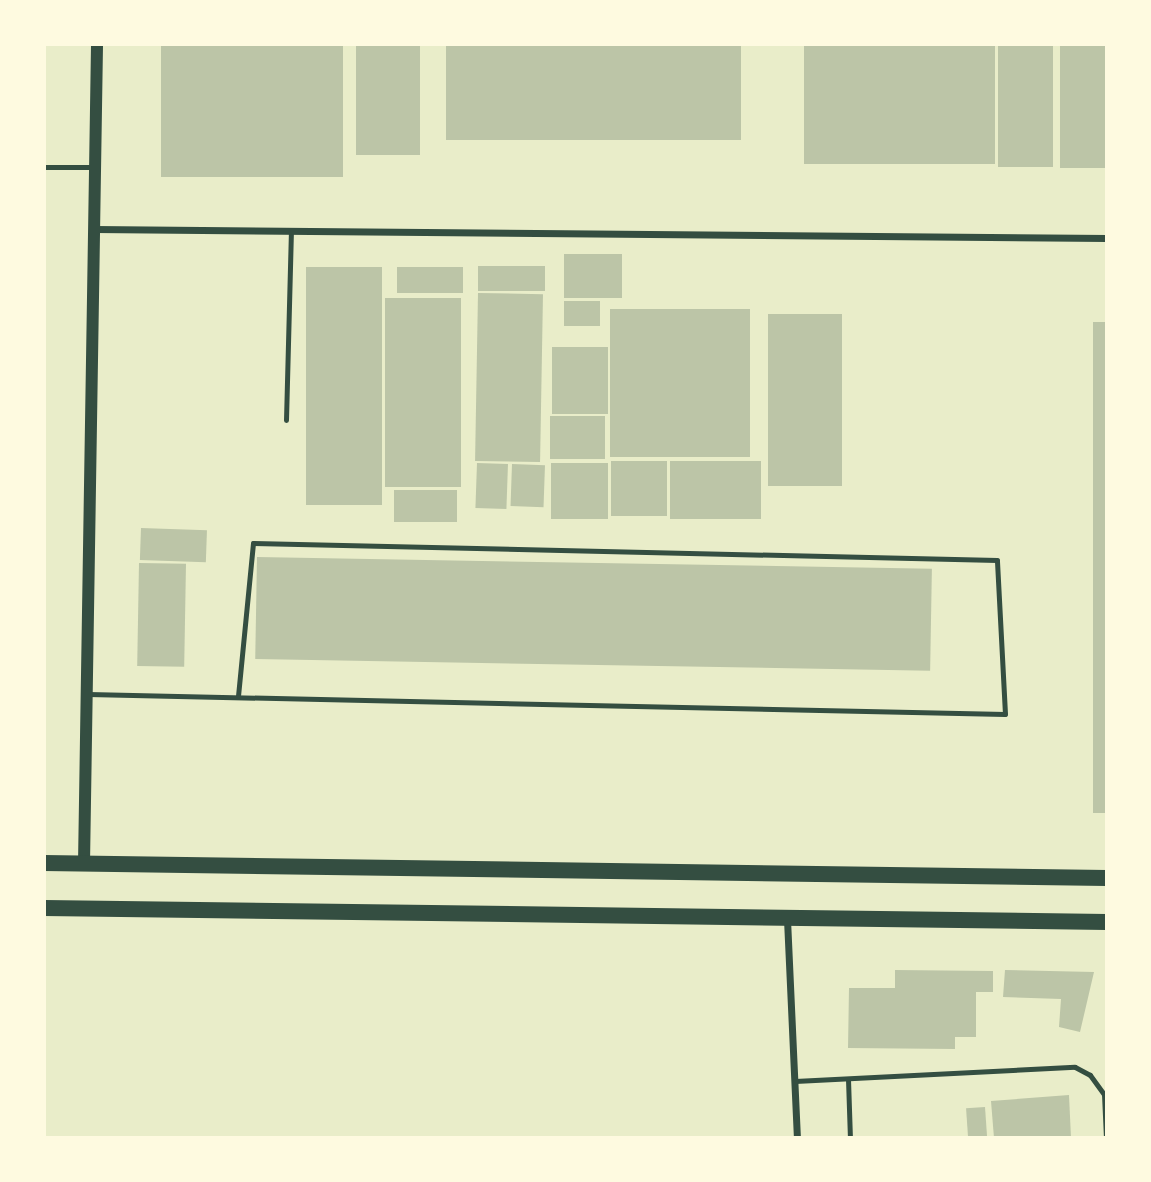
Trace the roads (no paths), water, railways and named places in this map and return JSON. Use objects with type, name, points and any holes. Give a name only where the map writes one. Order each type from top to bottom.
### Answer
[{"type":"main road","points":[[44,863],[1107,878]]},
{"type":"main road","points":[[44,908],[1107,922]]},
{"type":"street","points":[[84,864],[97,44]]},
{"type":"street","points":[[94,229],[1107,238]]},
{"type":"street","points":[[787,919],[797,1138]]},
{"type":"lane","points":[[44,167],[95,167]]},
{"type":"lane","points":[[286,420],[291,231]]},
{"type":"lane","points":[[86,694],[238,695],[1005,714],[997,561],[253,543],[238,695]]},
{"type":"lane","points":[[795,1080],[1075,1067],[1090,1075],[1104,1094],[1107,1138]]},
{"type":"lane","points":[[848,1079],[850,1138]]}]
